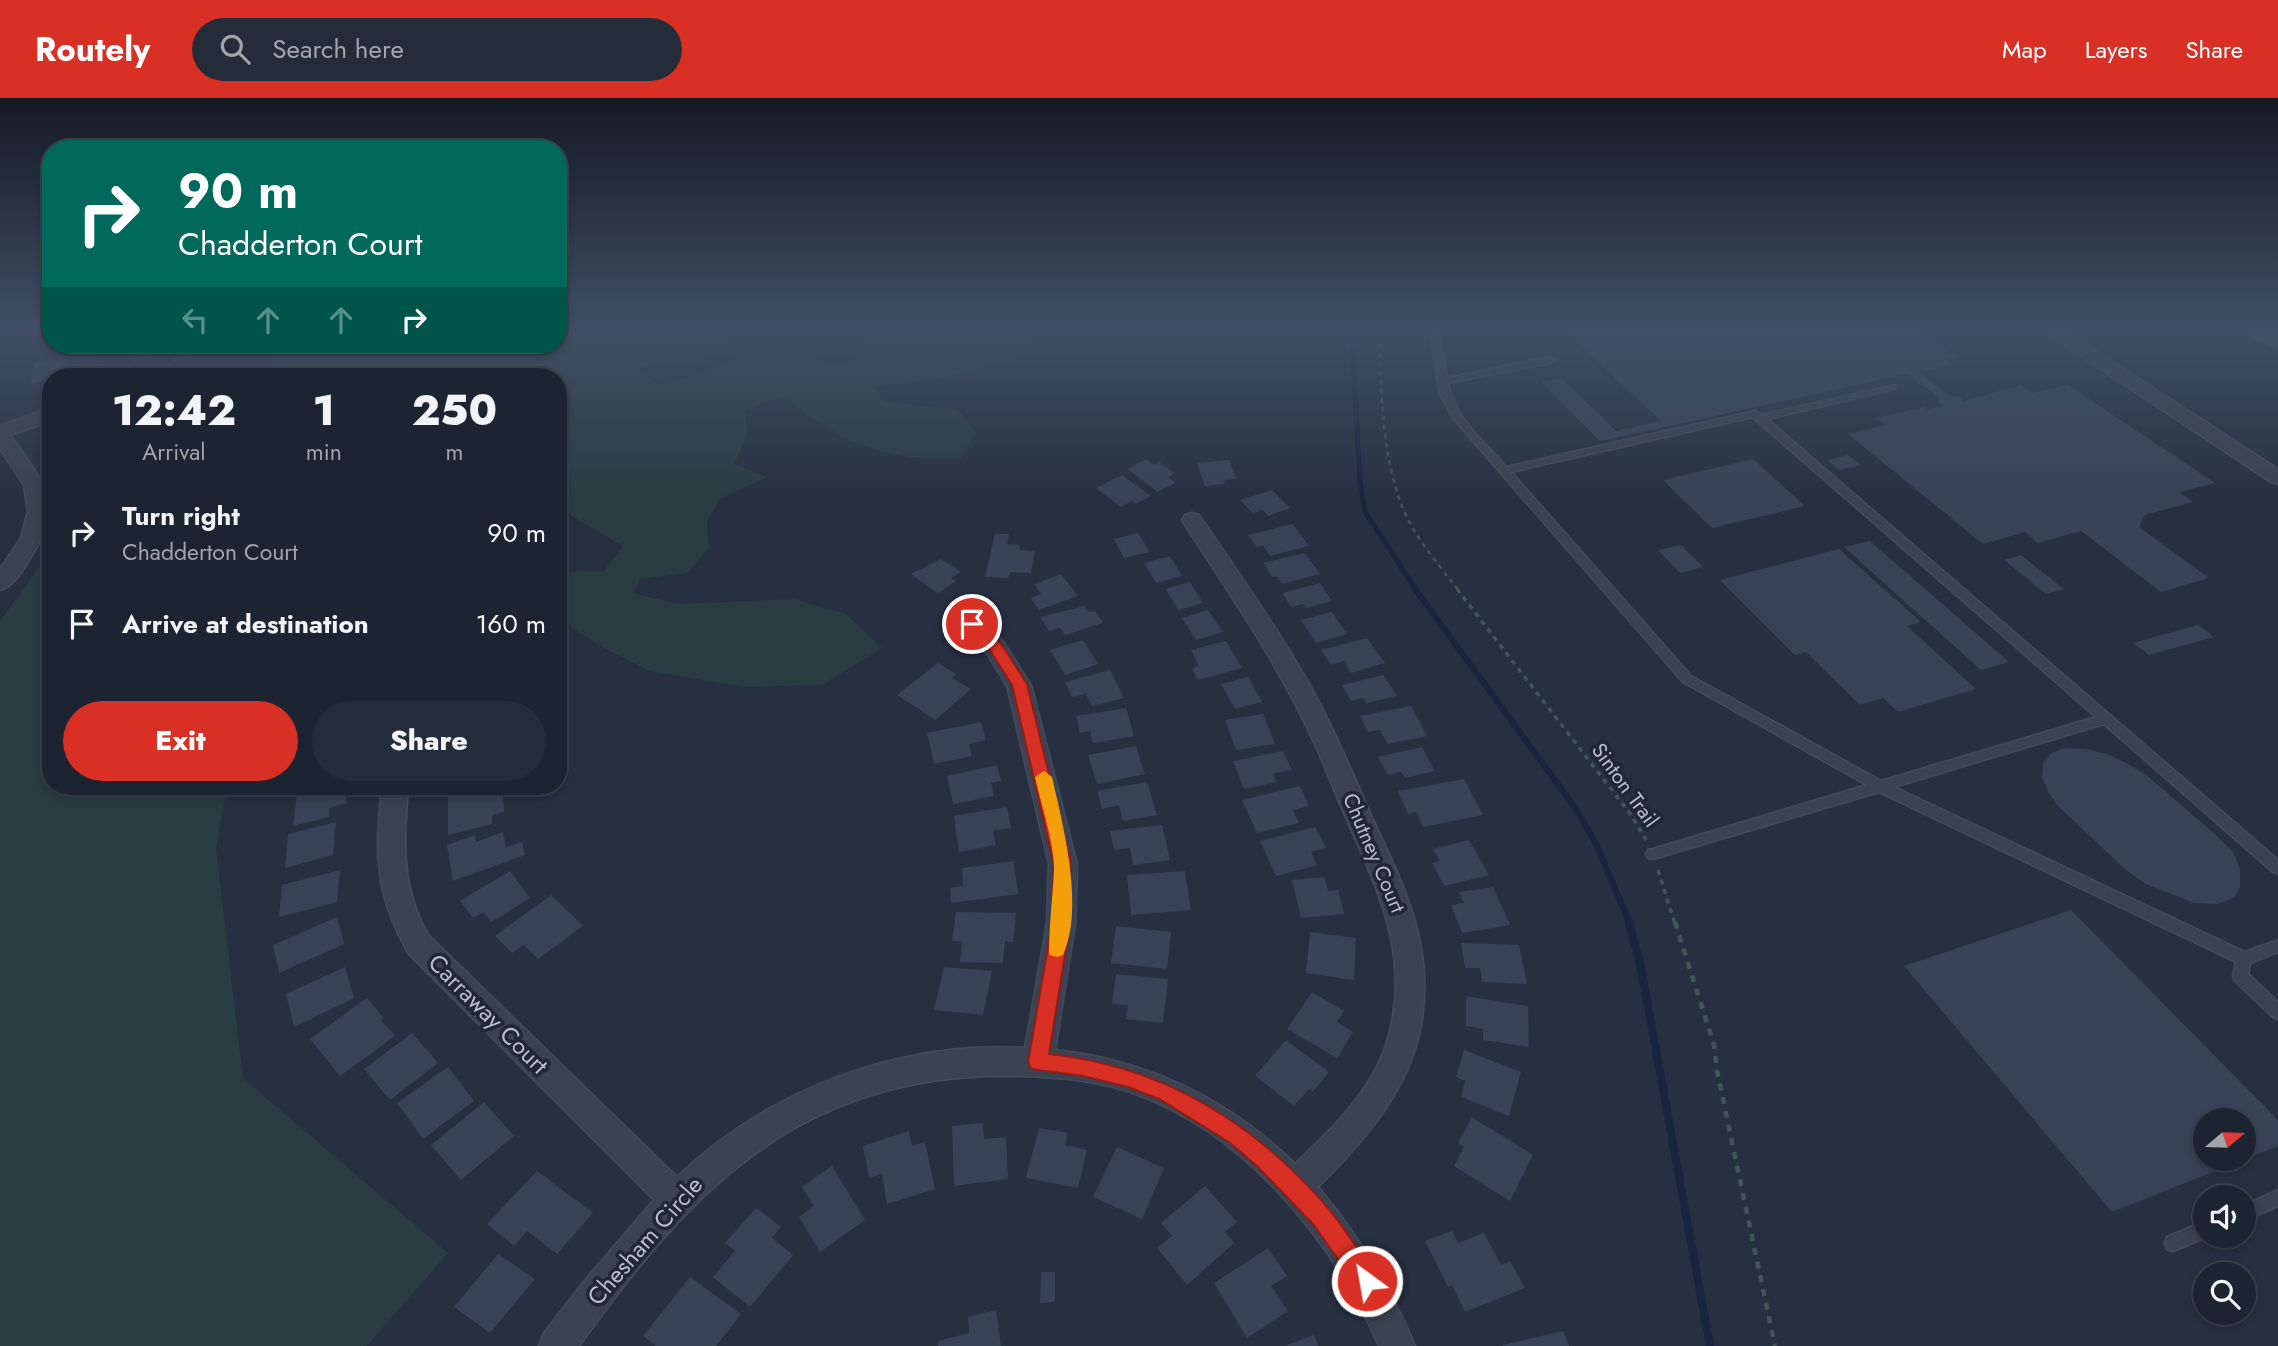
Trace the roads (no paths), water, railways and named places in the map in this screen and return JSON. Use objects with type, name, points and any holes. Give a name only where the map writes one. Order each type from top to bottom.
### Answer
[{"type":"street","points":[[2134,384],[2278,478]]},
{"type":"street","points":[[0,583],[28,544],[39,511],[33,484],[0,434],[42,418]]},
{"type":"street","name":"Chutney Court","points":[[1192,520],[1283,662],[1313,715],[1403,921],[1408,953],[1408,1011],[1401,1044],[1387,1079],[1353,1129],[1294,1188]]},
{"type":"street","points":[[972,624],[996,649],[1019,684],[1063,864],[1061,924],[1038,1062]]},
{"type":"street","name":"Carraway Court","points":[[395,795],[392,885],[407,927],[419,945],[676,1199]]},
{"type":"street","name":"Chesham Circle","points":[[557,1346],[629,1251],[676,1199],[711,1167],[748,1140],[828,1096],[871,1079],[954,1062],[997,1060],[1083,1067],[1128,1078],[1166,1092],[1236,1135],[1294,1188],[1345,1248],[1367,1281],[1397,1346]]},
{"type":"lane","points":[[1444,384],[1449,405],[1455,415],[1687,679],[1878,786],[2244,959],[2278,946]]},
{"type":"lane","points":[[1759,418],[1892,387]]},
{"type":"lane","points":[[1503,471],[1755,414],[2278,868]]},
{"type":"lane","points":[[1653,854],[2106,719]]},
{"type":"lane","points":[[2244,959],[2240,976],[2278,1012]]},
{"type":"lane","points":[[2256,1208],[2278,1198]]},
{"type":"lane","points":[[2173,1243],[2193,1234]]},
{"type":"waterway","points":[[1354,384],[1360,480],[1365,512],[1416,590]]},
{"type":"waterway","points":[[1415,589],[1576,809],[1596,844],[1630,924]]},
{"type":"waterway","points":[[1629,922],[1641,968],[1710,1346]]}]
